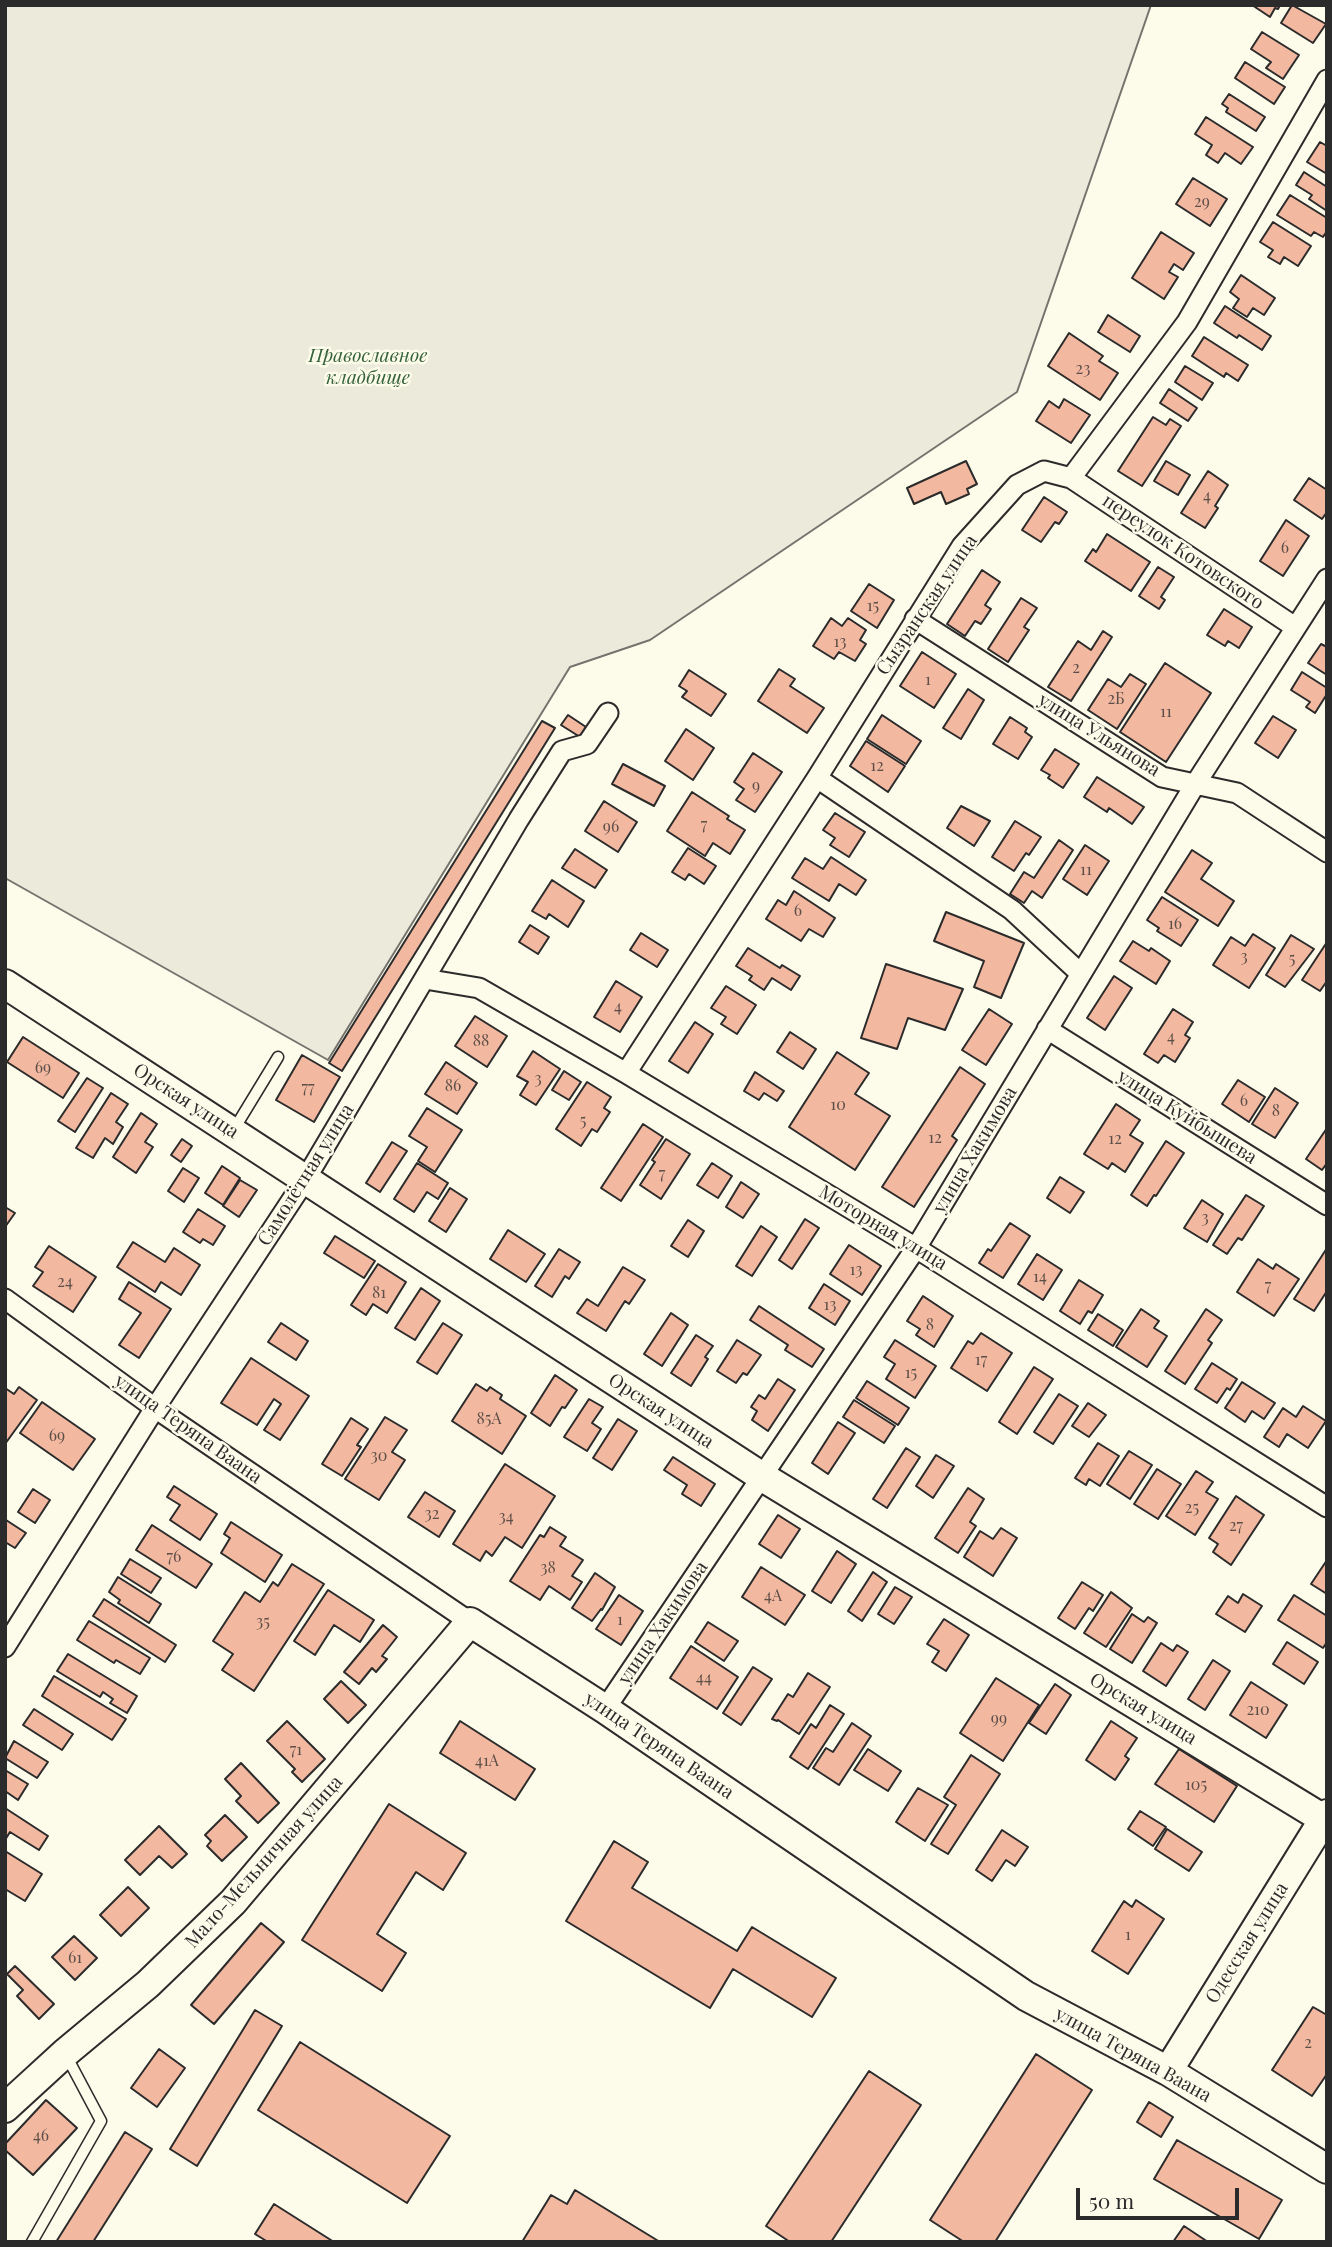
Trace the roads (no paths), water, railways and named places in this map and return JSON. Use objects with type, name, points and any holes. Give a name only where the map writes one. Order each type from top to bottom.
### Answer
[{"type":"street","points":[[1071,478],[1187,322],[1327,80]]},
{"type":"street","name":"Сызранская улица","points":[[626,1073],[817,778],[962,546],[1017,485],[1044,471],[1071,478]]},
{"type":"street","name":"переулок Котовского","points":[[1071,478],[1295,627]]},
{"type":"street","name":"улица Хакимова","points":[[605,1709],[916,1248],[1196,783],[1327,579]]},
{"type":"street","name":"улица Ульянова","points":[[915,619],[1162,776],[1237,793],[1327,852]]},
{"type":"street","name":"Самолётная улица","points":[[5,1647],[155,1408],[305,1180],[562,751],[587,744],[608,713]]},
{"type":"street","points":[[817,778],[1012,910],[1081,974]]},
{"type":"street","name":"Моторная улица","points":[[425,979],[479,988],[626,1073],[916,1248],[1327,1507]]},
{"type":"street","name":"Орская улица","points":[[5,984],[761,1476],[1326,1818]]},
{"type":"street","name":"улица Куйбышева","points":[[1047,1029],[1327,1205]]},
{"type":"street","name":"улица Теряна Ваана","points":[[5,1299],[155,1408],[470,1622],[605,1709],[1026,1996],[1168,2071],[1327,2169]]},
{"type":"street","name":"Мало-Мельничная улица","points":[[5,2108],[65,2053],[148,1984],[233,1902],[470,1622]]},
{"type":"street","name":"Одесская улица","points":[[1168,2071],[1326,1818]]},
{"type":"lane","points":[[233,1131],[278,1057]]},
{"type":"lane","points":[[32,2242],[101,2121],[65,2053]]},
{"type":"park label","name":"Православное кладбище","points":[[368,367]]}]
